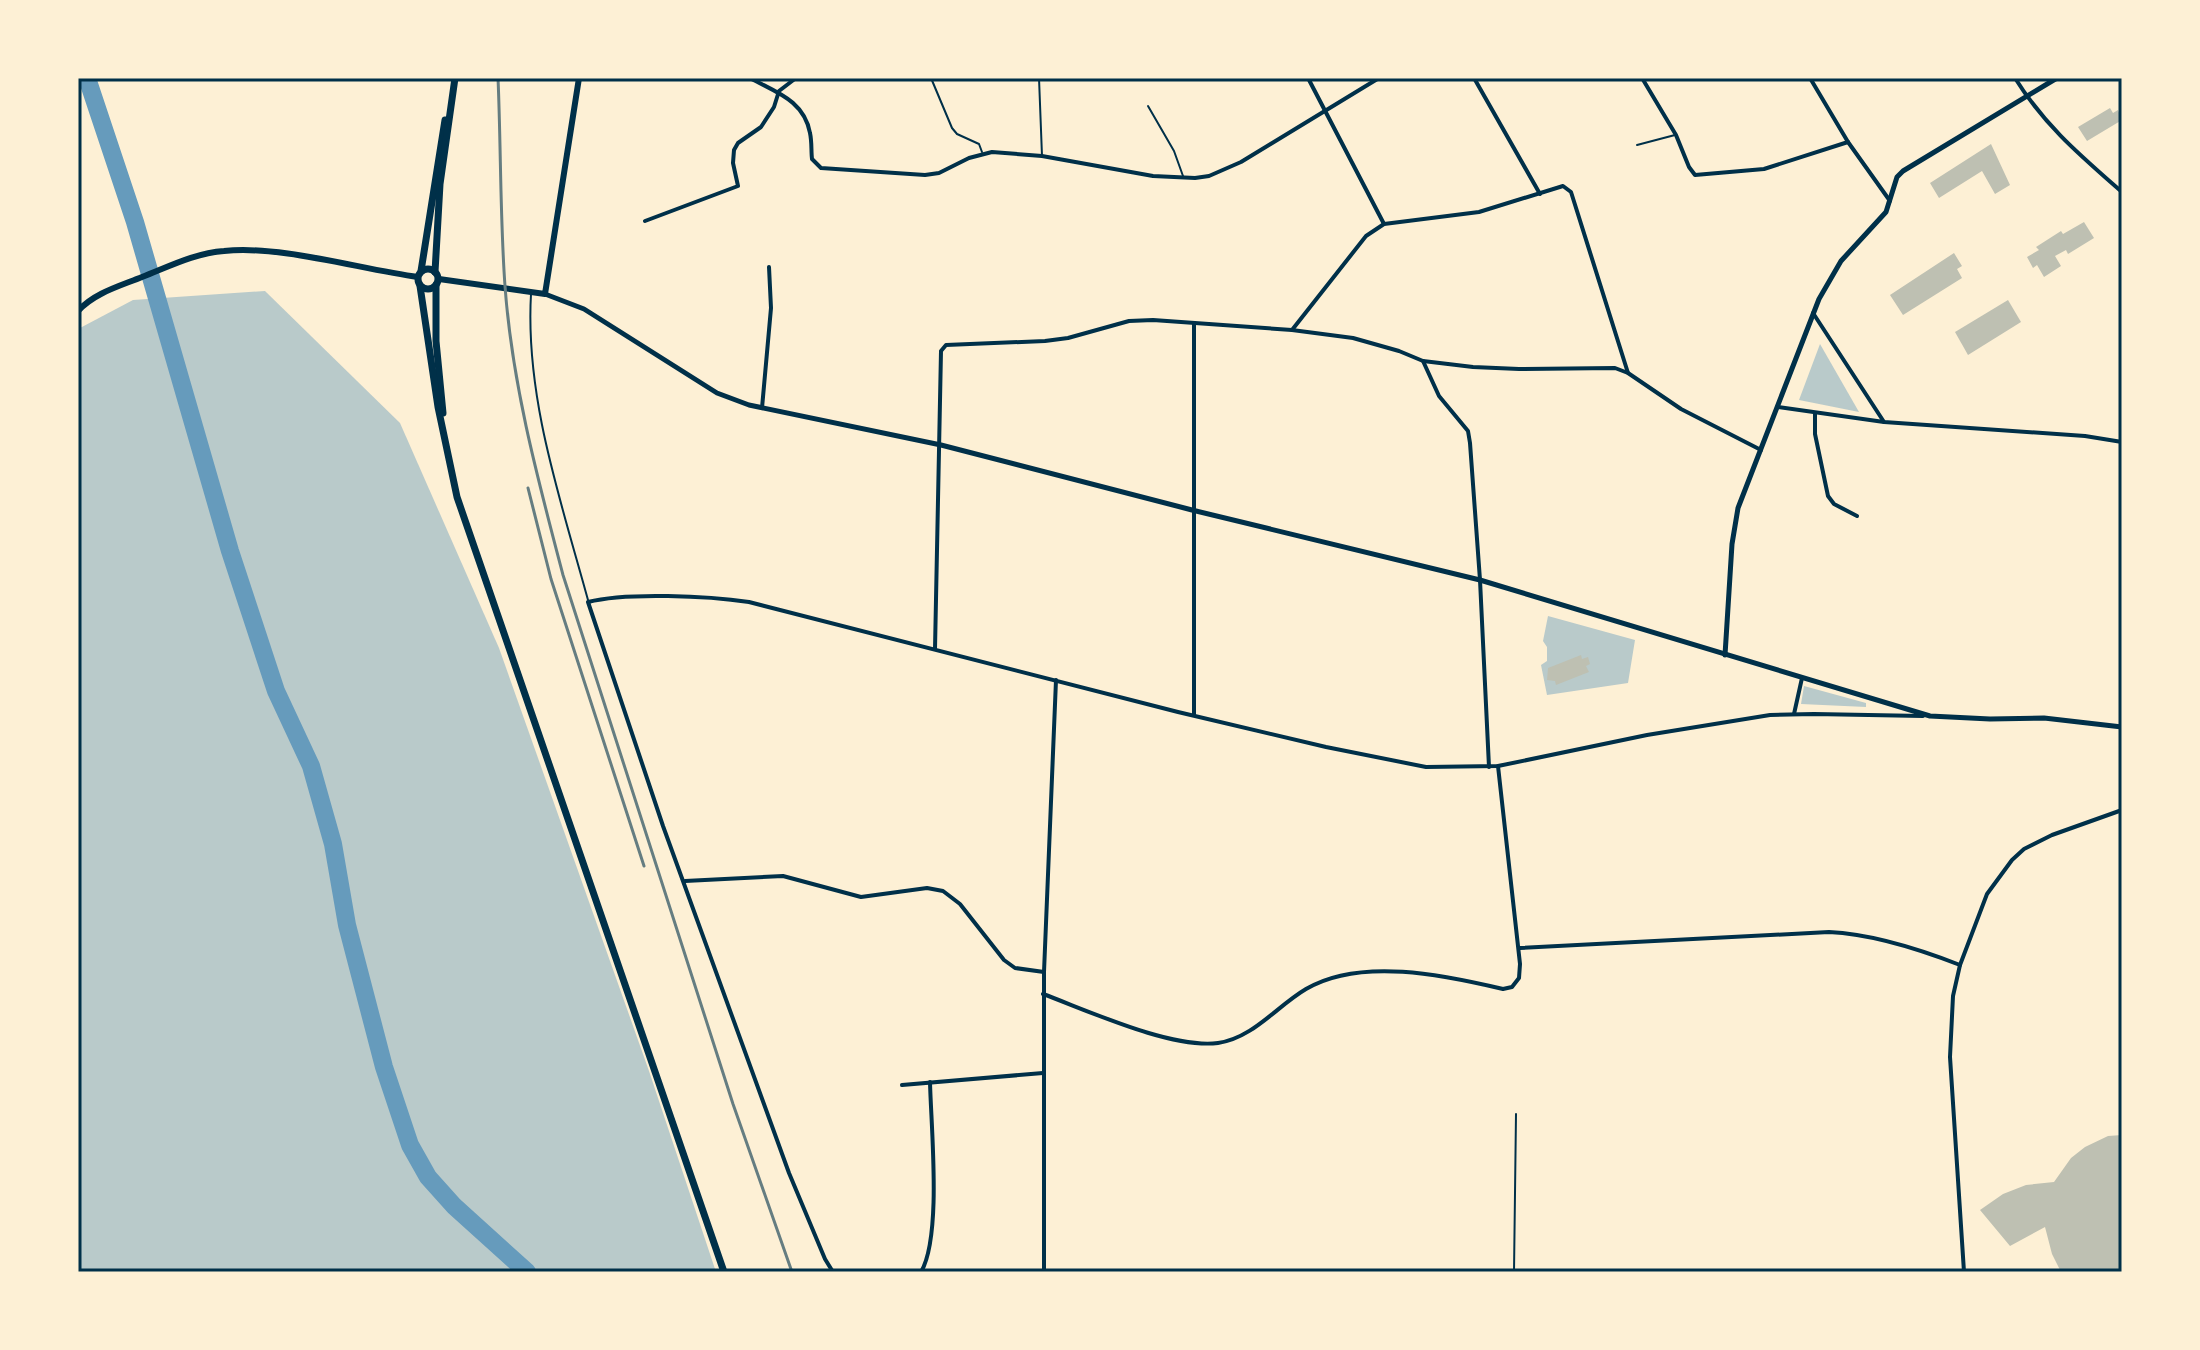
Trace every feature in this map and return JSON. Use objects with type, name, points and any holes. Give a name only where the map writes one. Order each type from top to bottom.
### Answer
[{"type":"main road","points":[[78,311],[109,290],[182,261],[207,253],[242,250],[420,274],[430,269],[437,279],[545,294],[579,78]]},
{"type":"main road","points":[[454,80],[433,183],[420,286],[443,427],[462,512],[724,1272]]},
{"type":"main road","points":[[443,427],[436,341],[440,184],[454,80]]},
{"type":"main road","points":[[420,286],[428,289],[437,279]]},
{"type":"street","points":[[750,78],[792,100],[807,121],[812,159],[821,168],[925,175],[939,173],[982,152],[1042,156],[1183,178],[1209,176],[1241,162],[1379,78]]},
{"type":"street","points":[[645,221],[738,186],[733,163],[734,150],[744,138],[761,127],[777,101],[779,91],[796,78]]},
{"type":"street","points":[[1308,78],[1384,224]]},
{"type":"street","points":[[1474,78],[1540,194]]},
{"type":"street","points":[[1642,78],[1676,135],[1689,167],[1699,176],[1764,169],[1848,142]]},
{"type":"street","points":[[1810,78],[1848,142],[1890,201]]},
{"type":"street","points":[[2015,78],[2053,130],[2122,192]]},
{"type":"street","points":[[1725,655],[1734,522],[1826,284],[1841,261],[1886,212],[1897,177],[1912,163],[2057,78]]},
{"type":"street","points":[[1292,330],[1366,236],[1384,224],[1479,212],[1567,187],[1586,235],[1628,373]]},
{"type":"street","points":[[762,408],[771,308],[769,267]]},
{"type":"street","points":[[545,294],[584,309],[717,393],[762,408],[941,445],[1480,580],[1930,716]]},
{"type":"street","points":[[1813,313],[1884,422]]},
{"type":"street","points":[[935,649],[942,347],[1045,341],[1143,320],[1292,330],[1353,338],[1423,361],[1519,369],[1607,367],[1628,373],[1681,409],[1761,450]]},
{"type":"street","points":[[1194,323],[1194,715]]},
{"type":"street","points":[[1423,361],[1439,396],[1468,431],[1480,580],[1489,767]]},
{"type":"street","points":[[1778,407],[1884,422],[2085,436],[2122,442]]},
{"type":"street","points":[[1815,413],[1815,434],[1828,496],[1834,504],[1857,516]]},
{"type":"street","points":[[833,1272],[789,1173],[663,826],[588,602],[619,597],[728,599],[1194,715],[1408,765],[1441,768],[1498,766],[1647,735],[1794,714],[2044,718],[2122,727]]},
{"type":"street","points":[[1794,714],[1802,678]]},
{"type":"street","points":[[1044,1270],[1043,994],[1056,680]]},
{"type":"street","points":[[1043,994],[1121,1024],[1167,1037],[1215,1044],[1241,1036],[1306,989],[1336,976],[1434,974],[1503,989],[1512,987],[1519,978],[1519,948],[1498,766]]},
{"type":"street","points":[[1964,1272],[1950,1042],[1953,996],[1960,965],[1987,894],[2012,860],[2024,849],[2052,835],[2122,810]]},
{"type":"street","points":[[684,881],[783,876],[861,897],[927,888],[943,891],[960,904],[1004,960],[1015,968],[1044,972]]},
{"type":"street","points":[[1519,948],[1840,932],[1920,951],[1960,965]]},
{"type":"street","points":[[902,1085],[1043,1072]]},
{"type":"street","points":[[921,1272],[931,1250],[933,1218],[930,1082]]},
{"type":"street","points":[[1030,1272],[1142,1272]]},
{"type":"lane","points":[[931,78],[952,128],[957,134],[979,144],[982,152]]},
{"type":"lane","points":[[1039,78],[1042,156]]},
{"type":"lane","points":[[1148,106],[1174,151],[1183,178]]},
{"type":"lane","points":[[1637,145],[1676,135]]},
{"type":"lane","points":[[531,292],[532,359],[546,443],[588,602]]},
{"type":"lane","points":[[1514,1272],[1516,1114]]},
{"type":"shaded area","points":[[265,291],[400,423],[499,648],[649,1071],[716,1272],[78,1272],[78,333],[80,328],[133,300]]},
{"type":"shaded area","points":[[1820,344],[1859,412],[1799,400]]},
{"type":"shaded area","points":[[1548,616],[1635,640],[1628,683],[1547,695],[1541,665],[1547,661],[1547,647],[1543,641]]},
{"type":"shaded area","points":[[1804,686],[1866,703],[1866,707],[1801,704]]},
{"type":"building","points":[[2110,108],[2113,113],[2118,110],[2122,120],[2087,141],[2078,127]]},
{"type":"building","points":[[1991,144],[2010,185],[1995,194],[1982,171],[1939,198],[1930,183]]},
{"type":"building","points":[[2084,222],[2094,238],[2068,254],[2066,250],[2055,256],[2061,266],[2044,277],[2037,265],[2033,268],[2027,257],[2039,250],[2036,247],[2061,231],[2063,234]]},
{"type":"building","points":[[1954,253],[1962,266],[1957,269],[1962,278],[1903,315],[1890,295]]},
{"type":"building","points":[[2008,300],[2021,322],[1968,355],[1955,332]]},
{"type":"building","points":[[1581,655],[1582,659],[1588,657],[1590,664],[1586,666],[1589,672],[1556,685],[1555,681],[1547,680],[1548,668]]},
{"type":"building","points":[[2122,1135],[2122,1272],[2061,1272],[2052,1254],[2045,1227],[2010,1246],[1980,1210],[2003,1194],[2026,1185],[2054,1182],[2071,1158],[2085,1147],[2108,1136]]},
{"type":"waterway","points":[[87,78],[135,222],[230,551],[276,691],[311,766],[333,844],[347,925],[384,1067],[410,1145],[428,1177],[454,1206],[527,1272]]},
{"type":"railway","points":[[498,78],[508,323],[536,468],[563,575],[733,1104],[792,1272]]},
{"type":"railway","points":[[528,488],[551,579],[644,866]]}]
